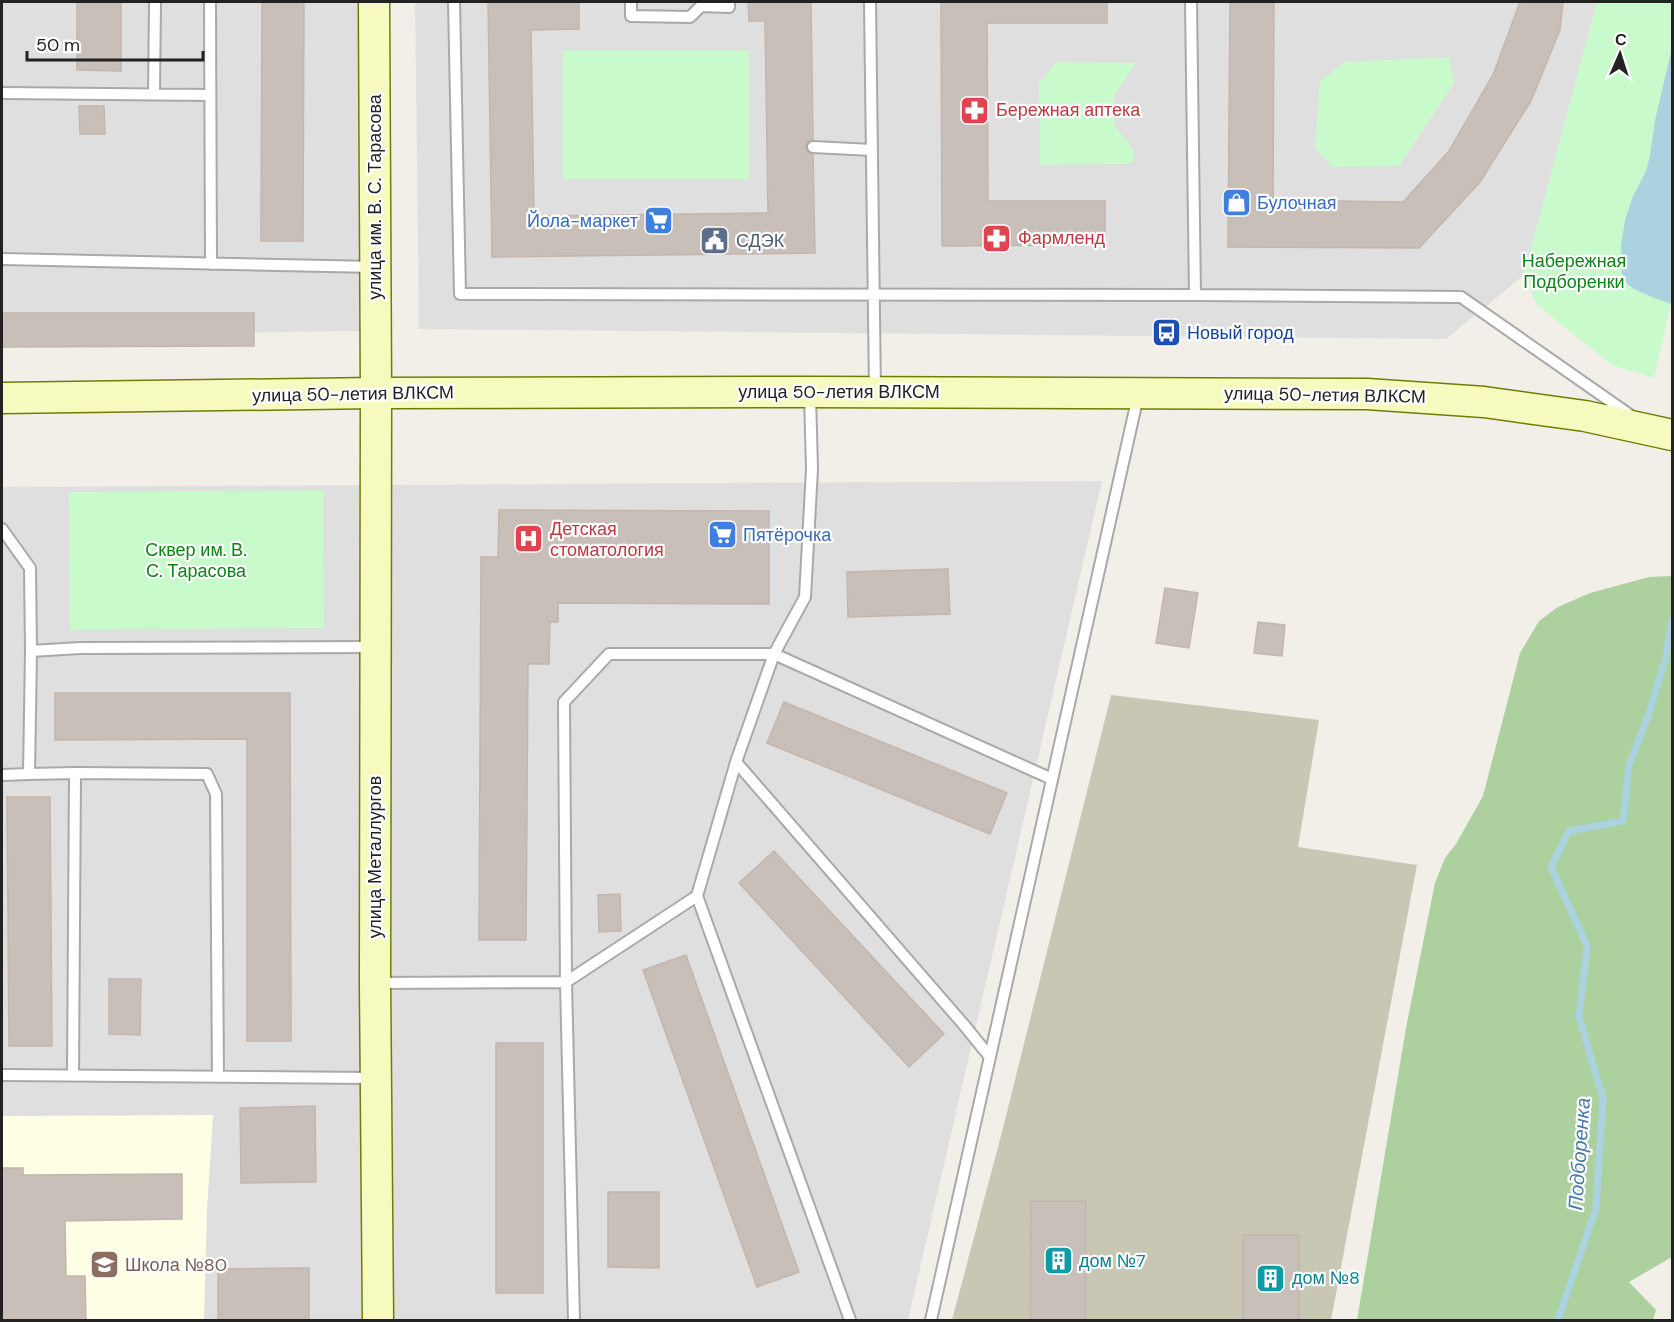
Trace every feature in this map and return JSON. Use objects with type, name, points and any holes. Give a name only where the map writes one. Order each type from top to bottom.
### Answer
[{"type":"main road","name":"улица им. В. С. Тарасова","points":[[374,2],[376,393]]},
{"type":"main road","name":"улица 50-летия ВЛКСМ","points":[[2,398],[376,393],[1367,393],[1484,402],[1585,416],[1661,433]]},
{"type":"main road","name":"улица Металлургов","points":[[376,393],[374,646],[378,1320]]},
{"type":"lane","points":[[153,94],[155,2]]},
{"type":"lane","points":[[210,2],[211,264]]},
{"type":"lane","points":[[454,2],[460,294],[1461,297],[1661,433]]},
{"type":"lane","points":[[631,2],[631,16],[690,17],[701,6],[729,7],[729,2]]},
{"type":"lane","points":[[870,2],[875,392]]},
{"type":"lane","points":[[1191,2],[1195,295]]},
{"type":"lane","points":[[2,93],[210,95]]},
{"type":"lane","points":[[813,147],[872,150]]},
{"type":"lane","points":[[2,259],[375,267]]},
{"type":"lane","points":[[809,392],[812,470],[805,597],[774,654],[736,762],[697,896],[850,1320]]},
{"type":"lane","points":[[931,1320],[1139,392]]},
{"type":"lane","points":[[2,529],[30,568],[29,774]]},
{"type":"lane","points":[[31,651],[80,648],[374,646]]},
{"type":"lane","points":[[574,1320],[566,982],[564,702],[609,654],[774,654],[1052,779]]},
{"type":"lane","points":[[736,762],[990,1057]]},
{"type":"lane","points":[[73,1075],[75,774]]},
{"type":"lane","points":[[2,776],[207,774],[216,794],[218,1077]]},
{"type":"lane","points":[[375,983],[566,982],[697,896]]},
{"type":"lane","points":[[2,1075],[376,1078]]},
{"type":"shaded area","points":[[2,2],[358,2],[362,331],[2,336]]},
{"type":"shaded area","points":[[415,2],[1597,2],[1524,275],[1446,339],[419,329]]},
{"type":"shaded area","points":[[1102,481],[908,1320],[2,1320],[2,487]]},
{"type":"shaded area","points":[[1111,695],[1319,720],[1298,847],[1417,865],[1331,1320],[952,1320],[1002,1132]]},
{"type":"shaded area","name":"Школа №80","points":[[213,1115],[207,1209],[204,1320],[2,1320],[2,1116]]},
{"type":"green space","name":"Набережная Подборенки","points":[[1597,2],[1672,2],[1672,48],[1646,171],[1633,196],[1654,298],[1671,303],[1654,378],[1612,365],[1537,305],[1524,275]]},
{"type":"green space","points":[[563,50],[749,50],[749,179],[563,179]]},
{"type":"green space","points":[[1449,57],[1454,83],[1399,166],[1332,167],[1315,148],[1320,82],[1344,62]]},
{"type":"green space","points":[[1057,62],[1136,63],[1114,96],[1115,126],[1133,149],[1134,161],[1126,164],[1040,165],[1039,83]]},
{"type":"green space","name":"Сквер им. В. С. Тарасова","points":[[323,490],[324,628],[70,630],[69,492]]},
{"type":"green space","points":[[1672,576],[1672,1257],[1629,1282],[1656,1310],[1653,1320],[1357,1320],[1406,1028],[1435,883],[1445,858],[1456,844],[1483,796],[1520,653],[1539,621],[1558,607],[1590,593],[1649,577]]},
{"type":"water","points":[[1672,48],[1672,304],[1654,298],[1627,284],[1622,274],[1621,245],[1625,220],[1633,196],[1646,171]]},
{"type":"building","points":[[77,2],[121,2],[121,71],[77,70]]},
{"type":"building","points":[[262,2],[304,2],[303,241],[261,241]]},
{"type":"building","points":[[488,2],[579,2],[579,29],[531,30],[534,216],[768,213],[765,21],[749,21],[748,2],[811,2],[813,140],[807,142],[806,147],[808,153],[813,155],[815,253],[492,257]]},
{"type":"building","points":[[941,2],[1107,2],[1107,23],[987,23],[988,201],[1105,201],[1105,245],[942,246]]},
{"type":"building","points":[[1230,2],[1274,2],[1273,200],[1403,202],[1449,151],[1493,75],[1520,2],[1563,2],[1560,30],[1531,101],[1480,182],[1419,248],[1228,247]]},
{"type":"building","points":[[79,106],[104,106],[105,134],[80,134]]},
{"type":"building","points":[[2,313],[254,313],[254,346],[2,347]]},
{"type":"building","points":[[499,510],[769,511],[769,604],[558,603],[558,622],[550,622],[549,664],[528,664],[526,940],[479,940],[481,557],[498,557]]},
{"type":"building","points":[[948,569],[950,614],[848,617],[847,572]]},
{"type":"building","points":[[1165,588],[1198,593],[1189,648],[1156,643]]},
{"type":"building","points":[[1258,622],[1285,625],[1282,656],[1254,653]]},
{"type":"building","points":[[55,693],[290,693],[291,1041],[247,1041],[247,739],[55,740]]},
{"type":"building","points":[[784,702],[1007,793],[990,834],[767,743]]},
{"type":"building","points":[[7,797],[50,797],[52,1046],[9,1046]]},
{"type":"building","points":[[774,851],[944,1034],[909,1067],[739,883]]},
{"type":"building","points":[[620,894],[621,931],[599,932],[598,895]]},
{"type":"building","points":[[686,955],[799,1272],[757,1287],[643,970]]},
{"type":"building","points":[[109,979],[141,979],[140,1035],[109,1034]]},
{"type":"building","points":[[496,1043],[543,1043],[543,1293],[496,1293]]},
{"type":"building","points":[[315,1106],[316,1182],[241,1183],[240,1108]]},
{"type":"building","points":[[2,1168],[23,1168],[23,1175],[182,1174],[182,1219],[65,1221],[66,1276],[85,1276],[86,1320],[2,1320]]},
{"type":"building","points":[[608,1192],[659,1192],[659,1268],[608,1267]]},
{"type":"building","name":"дом №7","points":[[1031,1201],[1086,1201],[1086,1320],[1030,1320]]},
{"type":"building","name":"дом №8","points":[[1243,1235],[1299,1235],[1299,1320],[1243,1320]]},
{"type":"building","points":[[309,1268],[309,1320],[218,1320],[218,1269]]},
{"type":"waterway","name":"Подборенка","points":[[1558,1320],[1596,1208],[1603,1099],[1579,1016],[1587,946],[1551,867],[1569,831],[1623,821],[1629,765],[1648,716],[1666,657],[1672,620]]},
{"type":"place","name":"Бережная аптека","points":[[975,110]]},
{"type":"place","name":"Булочная","points":[[1236,203]]},
{"type":"place","name":"Йола-маркет","points":[[659,221]]},
{"type":"place","name":"Фармленд","points":[[997,238]]},
{"type":"place","name":"СДЭК","points":[[715,241]]},
{"type":"place","name":"Новый город","points":[[1166,333]]},
{"type":"place","name":"Пятёрочка","points":[[722,535]]},
{"type":"place","name":"Детская стоматология","points":[[529,539]]},
{"type":"place","name":"дом №7","points":[[1058,1261]]},
{"type":"place","name":"Школа №80","points":[[104,1265]]},
{"type":"place","name":"дом №8","points":[[1271,1278]]}]
